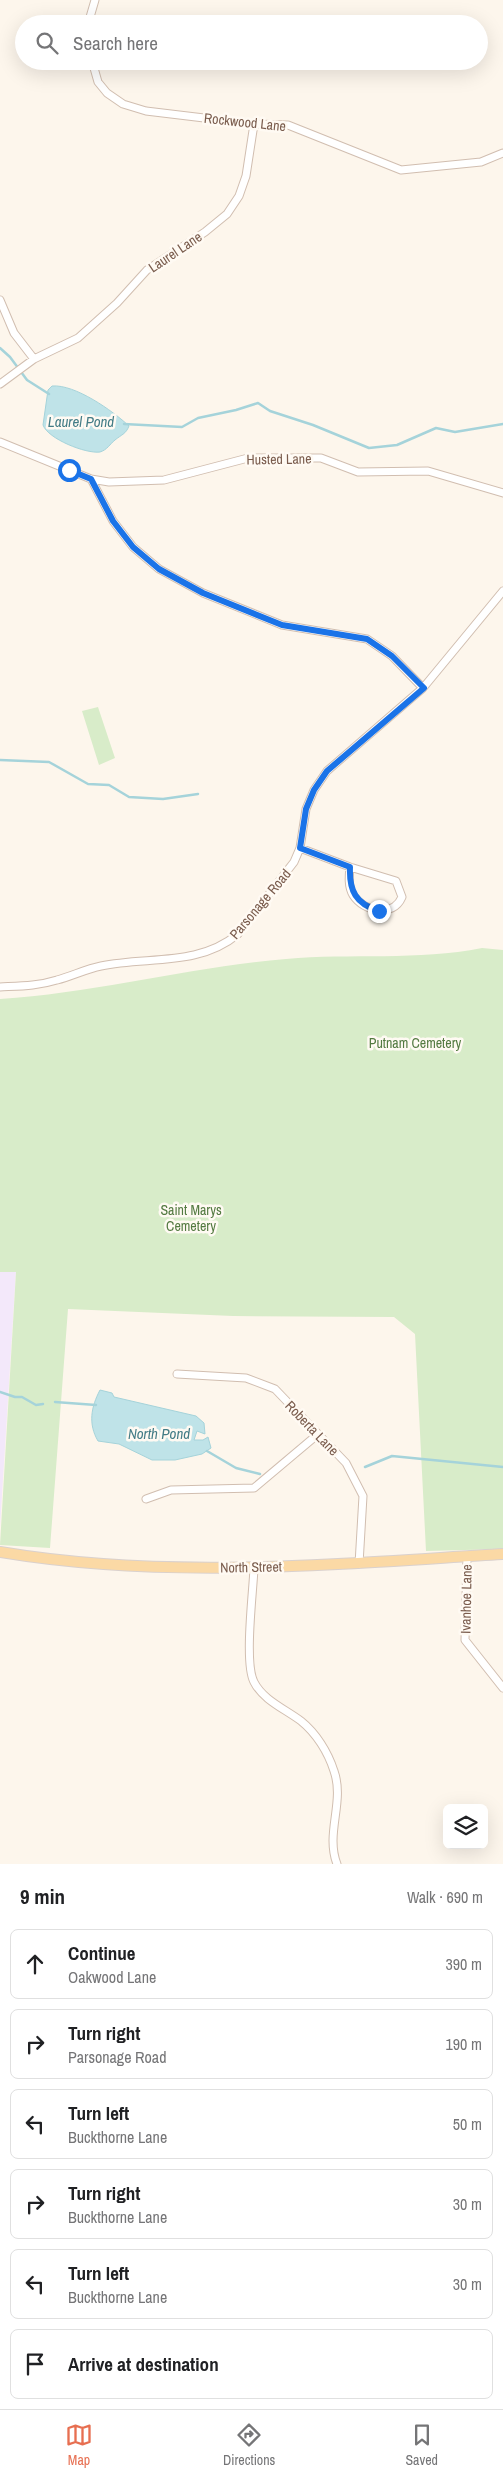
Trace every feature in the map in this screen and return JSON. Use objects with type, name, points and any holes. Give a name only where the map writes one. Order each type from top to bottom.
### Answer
[{"type":"main road","name":"North Street","points":[[0,1552],[36,1558],[114,1564],[254,1568],[358,1564],[503,1554]]},
{"type":"street","points":[[91,15],[95,0]]},
{"type":"street","name":"Rockwood Lane","points":[[95,70],[98,82],[107,94],[123,104],[146,111],[254,124],[288,125],[401,170],[481,162],[503,153]]},
{"type":"street","name":"Laurel Lane","points":[[0,384],[34,359],[78,338],[118,303],[147,270],[205,232],[227,214],[239,196],[246,176],[254,124]]},
{"type":"street","points":[[0,300],[14,333],[34,359]]},
{"type":"street","name":"Husted Lane","points":[[0,442],[91,479],[118,482],[155,481],[248,458],[321,458],[358,472],[428,471],[503,493]]},
{"type":"street","points":[[91,479],[113,521],[133,547],[159,569],[203,593],[282,625],[367,639],[392,656],[424,688]]},
{"type":"street","name":"Parsonage Road","points":[[0,987],[30,986],[56,981],[101,966],[191,957],[215,950],[238,934],[294,862],[300,848],[306,809],[314,790],[327,771],[424,688],[503,591]]},
{"type":"street","points":[[300,848],[350,867],[396,880],[402,897],[399,904],[390,910],[379,911],[363,904],[353,895],[349,882],[350,867]]},
{"type":"street","name":"Roberta Lane","points":[[177,1374],[246,1378],[275,1389],[317,1435],[346,1463],[363,1496],[358,1564]]},
{"type":"street","points":[[146,1498],[171,1490],[254,1488],[317,1435]]},
{"type":"street","name":"Ivanhoe Lane","points":[[466,1556],[465,1640],[503,1688]]},
{"type":"street","points":[[254,1568],[249,1644],[250,1671],[254,1682],[263,1694],[304,1724],[318,1738],[334,1768],[339,1791],[332,1844],[337,1864]]},
{"type":"shaded area","points":[[16,1271],[0,1527],[0,1272]]},
{"type":"green space","points":[[98,707],[115,758],[99,765],[82,711]]},
{"type":"green space","points":[[482,948],[503,950],[503,1549],[426,1551],[415,1334],[394,1317],[233,1316],[68,1309],[50,1548],[0,1545],[16,1272],[0,1272],[0,999],[72,991],[214,968],[286,959],[409,956]]},
{"type":"water","name":"Laurel Pond","points":[[52,386],[71,389],[104,406],[129,426],[128,429],[100,452],[86,451],[60,440],[46,430],[43,425],[48,390]]},
{"type":"water","name":"North Pond","points":[[100,1390],[112,1393],[114,1397],[196,1416],[204,1423],[205,1434],[197,1431],[194,1440],[203,1440],[208,1437],[211,1448],[202,1454],[175,1460],[152,1460],[119,1444],[98,1441],[93,1428],[92,1416],[94,1403]]},
{"type":"waterway","points":[[0,348],[10,357],[27,380],[49,394]]},
{"type":"waterway","points":[[124,424],[182,427],[198,418],[258,403],[270,411],[313,425],[369,448],[397,445],[436,428],[455,432],[503,424]]},
{"type":"waterway","points":[[0,760],[49,762],[88,784],[109,785],[129,797],[163,799],[198,794]]},
{"type":"waterway","points":[[0,1392],[15,1397],[22,1397],[36,1405],[43,1404]]},
{"type":"waterway","points":[[55,1402],[96,1405]]},
{"type":"waterway","points":[[207,1451],[236,1468],[260,1474]]},
{"type":"waterway","points":[[365,1467],[392,1456],[503,1467]]},
{"type":"route","points":[[69,470],[91,479],[113,521],[133,547],[159,569],[203,593],[282,625],[367,639],[392,656],[424,688],[327,771],[314,790],[306,809],[300,848],[350,867],[349,882],[353,895],[363,904],[379,911]]},
{"type":"park label","name":"Putnam Cemetery","points":[[415,1043]]},
{"type":"park label","name":"Saint Marys Cemetery","points":[[191,1218]]}]
